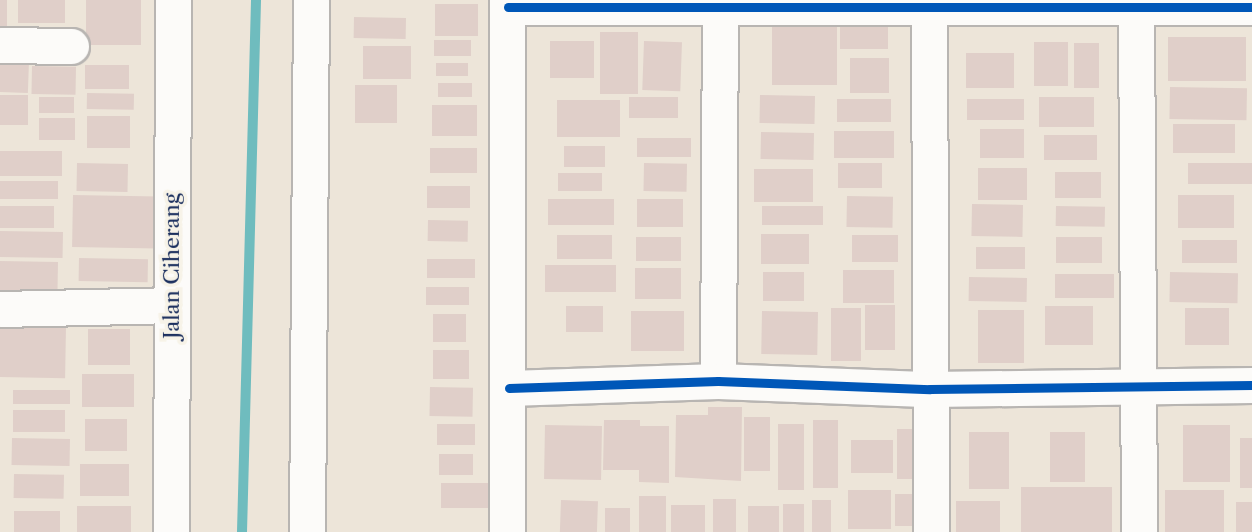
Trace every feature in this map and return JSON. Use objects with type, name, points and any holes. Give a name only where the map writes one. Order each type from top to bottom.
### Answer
[{"type":"street","name":"Jalan Ciherang","points":[[171,532],[173,0]]},
{"type":"street","points":[[307,532],[311,0]]},
{"type":"street","points":[[507,532],[508,4],[1252,8]]},
{"type":"street","points":[[718,381],[720,5]]},
{"type":"street","points":[[929,7],[931,532]]},
{"type":"street","points":[[1136,7],[1139,532]]},
{"type":"street","points":[[0,45],[71,46]]},
{"type":"street","points":[[0,309],[172,305]]},
{"type":"street","points":[[509,388],[718,381],[930,389],[1252,386]]},
{"type":"building","points":[[0,0],[7,0],[7,26],[0,26]]},
{"type":"building","points":[[18,0],[65,0],[65,23],[18,23]]},
{"type":"building","points":[[86,0],[141,0],[141,45],[86,45]]},
{"type":"building","points":[[435,4],[478,4],[478,36],[435,36]]},
{"type":"building","points":[[354,17],[406,18],[406,39],[354,38]]},
{"type":"building","points":[[772,26],[837,26],[837,85],[772,85]]},
{"type":"building","points":[[840,27],[888,27],[888,49],[840,49]]},
{"type":"building","points":[[600,32],[638,32],[638,94],[600,94]]},
{"type":"building","points":[[1168,37],[1246,37],[1246,81],[1168,81]]},
{"type":"building","points":[[434,40],[471,40],[471,56],[434,56]]},
{"type":"building","points":[[550,41],[594,41],[594,78],[550,78]]},
{"type":"building","points":[[644,41],[682,42],[680,91],[642,90]]},
{"type":"building","points":[[1034,42],[1068,42],[1068,86],[1034,86]]},
{"type":"building","points":[[1074,43],[1099,43],[1099,88],[1074,88]]},
{"type":"building","points":[[363,46],[411,46],[411,79],[363,79]]},
{"type":"building","points":[[966,53],[1014,53],[1014,88],[966,88]]},
{"type":"building","points":[[850,58],[889,58],[889,93],[850,93]]},
{"type":"building","points":[[0,60],[29,61],[28,93],[0,92]]},
{"type":"building","points":[[436,63],[468,63],[468,76],[436,76]]},
{"type":"building","points":[[85,65],[129,65],[129,89],[85,89]]},
{"type":"building","points":[[32,66],[76,67],[76,95],[32,94]]},
{"type":"building","points":[[438,83],[472,83],[472,97],[438,97]]},
{"type":"building","points":[[355,85],[397,85],[397,123],[355,123]]},
{"type":"building","points":[[1170,87],[1247,88],[1246,120],[1169,119]]},
{"type":"building","points":[[87,93],[134,94],[134,110],[87,109]]},
{"type":"building","points":[[0,95],[28,95],[28,125],[0,125]]},
{"type":"building","points":[[760,95],[815,96],[815,124],[760,123]]},
{"type":"building","points":[[39,97],[74,97],[74,113],[39,113]]},
{"type":"building","points":[[629,97],[678,97],[678,118],[629,118]]},
{"type":"building","points":[[1039,97],[1094,97],[1094,127],[1039,127]]},
{"type":"building","points":[[837,99],[891,99],[891,122],[837,122]]},
{"type":"building","points":[[967,99],[1024,99],[1024,120],[967,120]]},
{"type":"building","points":[[557,100],[620,100],[620,137],[557,137]]},
{"type":"building","points":[[432,105],[477,105],[477,136],[432,136]]},
{"type":"building","points":[[87,116],[130,116],[130,148],[87,148]]},
{"type":"building","points":[[39,118],[75,118],[75,140],[39,140]]},
{"type":"building","points":[[1173,124],[1235,124],[1235,153],[1173,153]]},
{"type":"building","points":[[980,129],[1024,129],[1024,158],[980,158]]},
{"type":"building","points":[[834,131],[894,131],[894,158],[834,158]]},
{"type":"building","points":[[761,132],[814,133],[814,160],[761,159]]},
{"type":"building","points":[[1044,135],[1097,135],[1097,160],[1044,160]]},
{"type":"building","points":[[637,138],[691,138],[691,157],[637,157]]},
{"type":"building","points":[[564,146],[605,146],[605,167],[564,167]]},
{"type":"building","points":[[430,148],[477,148],[477,173],[430,173]]},
{"type":"building","points":[[0,151],[62,151],[62,176],[0,176]]},
{"type":"building","points":[[77,163],[128,164],[128,192],[77,191]]},
{"type":"building","points":[[644,163],[687,164],[687,192],[644,191]]},
{"type":"building","points":[[838,163],[882,163],[882,188],[838,188]]},
{"type":"building","points":[[1188,163],[1252,163],[1252,184],[1188,184]]},
{"type":"building","points":[[978,168],[1027,168],[1027,200],[978,200]]},
{"type":"building","points":[[754,169],[813,169],[813,202],[754,202]]},
{"type":"building","points":[[1055,172],[1101,172],[1101,198],[1055,198]]},
{"type":"building","points":[[558,173],[602,173],[602,191],[558,191]]},
{"type":"building","points":[[0,181],[58,181],[58,199],[0,199]]},
{"type":"building","points":[[427,186],[470,186],[470,208],[427,208]]},
{"type":"building","points":[[73,195],[158,196],[157,248],[72,247]]},
{"type":"building","points":[[1178,195],[1234,195],[1234,228],[1178,228]]},
{"type":"building","points":[[847,196],[893,197],[892,228],[846,227]]},
{"type":"building","points":[[548,199],[614,199],[614,225],[548,225]]},
{"type":"building","points":[[637,199],[683,199],[683,227],[637,227]]},
{"type":"building","points":[[972,204],[1023,205],[1022,237],[971,236]]},
{"type":"building","points":[[0,206],[54,206],[54,228],[0,228]]},
{"type":"building","points":[[762,206],[823,206],[823,225],[762,225]]},
{"type":"building","points":[[1056,206],[1105,207],[1105,227],[1056,226]]},
{"type":"building","points":[[428,220],[468,221],[468,242],[428,241]]},
{"type":"building","points":[[0,231],[63,232],[63,258],[0,257]]},
{"type":"building","points":[[761,234],[809,234],[809,264],[761,264]]},
{"type":"building","points":[[557,235],[612,235],[612,259],[557,259]]},
{"type":"building","points":[[852,235],[898,235],[898,262],[852,262]]},
{"type":"building","points":[[636,237],[681,237],[681,261],[636,261]]},
{"type":"building","points":[[1056,237],[1102,237],[1102,263],[1056,263]]},
{"type":"building","points":[[1182,240],[1237,240],[1237,263],[1182,263]]},
{"type":"building","points":[[976,247],[1025,247],[1025,269],[976,269]]},
{"type":"building","points":[[79,258],[148,259],[148,282],[79,281]]},
{"type":"building","points":[[427,259],[475,259],[475,278],[427,278]]},
{"type":"building","points":[[0,261],[58,262],[57,294],[0,293]]},
{"type":"building","points":[[545,265],[616,265],[616,292],[545,292]]},
{"type":"building","points":[[635,268],[681,268],[681,299],[635,299]]},
{"type":"building","points":[[843,270],[894,270],[894,303],[843,303]]},
{"type":"building","points":[[763,272],[804,272],[804,301],[763,301]]},
{"type":"building","points":[[1170,272],[1238,273],[1237,303],[1169,302]]},
{"type":"building","points":[[1055,274],[1114,274],[1114,298],[1055,298]]},
{"type":"building","points":[[969,277],[1027,278],[1027,302],[969,301]]},
{"type":"building","points":[[426,287],[469,287],[469,305],[426,305]]},
{"type":"building","points":[[865,305],[895,305],[895,350],[865,350]]},
{"type":"building","points":[[566,306],[603,306],[603,332],[566,332]]},
{"type":"building","points":[[1045,306],[1093,306],[1093,345],[1045,345]]},
{"type":"building","points":[[831,308],[861,308],[861,361],[831,361]]},
{"type":"building","points":[[1185,308],[1229,308],[1229,345],[1185,345]]},
{"type":"building","points":[[978,310],[1024,310],[1024,363],[978,363]]},
{"type":"building","points":[[631,311],[684,311],[684,351],[631,351]]},
{"type":"building","points":[[762,311],[818,312],[817,355],[761,354]]},
{"type":"building","points":[[433,314],[466,314],[466,342],[433,342]]},
{"type":"building","points":[[0,325],[66,326],[65,378],[0,377]]},
{"type":"building","points":[[88,329],[130,329],[130,365],[88,365]]},
{"type":"building","points":[[433,350],[469,350],[469,379],[433,379]]},
{"type":"building","points":[[82,374],[134,374],[134,407],[82,407]]},
{"type":"building","points":[[430,387],[473,388],[472,417],[429,416]]},
{"type":"building","points":[[13,390],[70,390],[70,404],[13,404]]},
{"type":"building","points":[[708,407],[742,407],[741,481],[675,477],[676,415],[708,415]]},
{"type":"building","points":[[13,410],[65,410],[65,432],[13,432]]},
{"type":"building","points":[[744,417],[770,417],[770,471],[744,471]]},
{"type":"building","points":[[85,419],[127,419],[127,451],[85,451]]},
{"type":"building","points":[[604,420],[640,420],[640,426],[669,426],[669,483],[639,482],[639,470],[603,470]]},
{"type":"building","points":[[813,420],[838,420],[838,488],[813,488]]},
{"type":"building","points":[[437,424],[475,424],[475,445],[437,445]]},
{"type":"building","points":[[778,424],[804,424],[804,490],[778,490]]},
{"type":"building","points":[[545,425],[602,426],[601,480],[544,479]]},
{"type":"building","points":[[1183,425],[1230,425],[1230,482],[1183,482]]},
{"type":"building","points":[[897,429],[918,429],[918,479],[897,479]]},
{"type":"building","points":[[969,432],[1009,432],[1009,489],[969,489]]},
{"type":"building","points":[[1050,432],[1085,432],[1085,482],[1050,482]]},
{"type":"building","points":[[12,438],[70,439],[70,466],[12,465]]},
{"type":"building","points":[[1240,438],[1252,438],[1252,488],[1240,488]]},
{"type":"building","points":[[851,440],[893,440],[893,473],[851,473]]},
{"type":"building","points":[[439,454],[473,454],[473,475],[439,475]]},
{"type":"building","points":[[80,464],[129,464],[129,496],[80,496]]},
{"type":"building","points":[[14,474],[64,475],[64,499],[14,498]]},
{"type":"building","points":[[441,483],[495,483],[495,508],[441,508]]},
{"type":"building","points":[[1021,487],[1112,487],[1112,532],[1021,532]]},
{"type":"building","points":[[848,490],[891,490],[891,529],[848,529]]},
{"type":"building","points":[[1165,490],[1224,490],[1224,532],[1165,532]]},
{"type":"building","points":[[895,494],[918,494],[918,526],[895,526]]},
{"type":"building","points":[[639,496],[666,496],[666,532],[639,532]]},
{"type":"building","points":[[713,499],[736,499],[736,532],[713,532]]},
{"type":"building","points":[[561,500],[598,501],[597,532],[560,532]]},
{"type":"building","points":[[812,500],[831,500],[831,532],[812,532]]},
{"type":"building","points":[[956,501],[1000,501],[1000,532],[956,532]]},
{"type":"building","points":[[1236,502],[1252,502],[1252,532],[1236,532]]},
{"type":"building","points":[[783,504],[804,504],[804,532],[783,532]]},
{"type":"building","points":[[671,505],[705,505],[705,532],[671,532]]},
{"type":"building","points":[[77,506],[131,506],[131,532],[77,532]]},
{"type":"building","points":[[748,506],[779,506],[779,532],[748,532]]},
{"type":"building","points":[[605,508],[630,508],[630,532],[605,532]]},
{"type":"building","points":[[14,511],[60,511],[60,532],[14,532]]},
{"type":"waterway","points":[[242,532],[256,0]]},
{"type":"cycle path","points":[[508,7],[1252,7]]},
{"type":"cycle path","points":[[509,388],[718,381],[930,389],[1252,385]]}]
